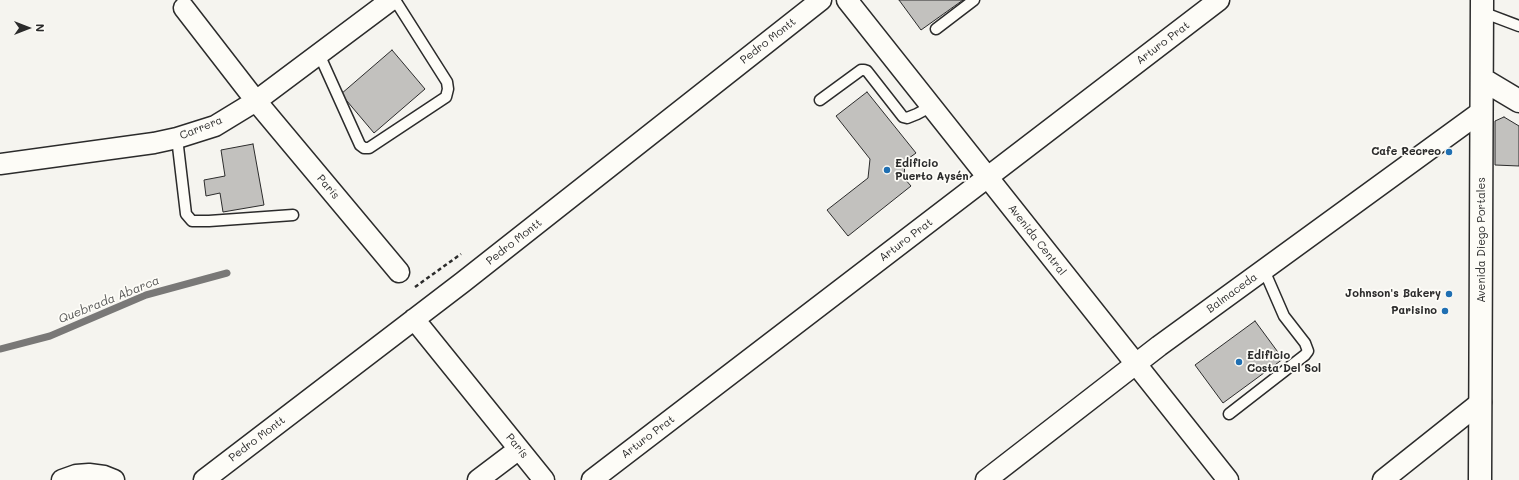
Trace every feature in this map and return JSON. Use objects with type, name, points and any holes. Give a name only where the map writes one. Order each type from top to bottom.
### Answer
[{"type":"street","name":"Carrera","points":[[0,164],[154,144],[215,126],[256,101],[390,0]]},
{"type":"street","name":"Pedro Montt","points":[[204,480],[489,262],[821,0]]},
{"type":"street","name":"Avenida Central","points":[[847,0],[1228,480]]},
{"type":"street","name":"Arturo Prat","points":[[592,480],[1220,0]]},
{"type":"street","name":"Avenida Diego Portales","points":[[1480,480],[1482,6]]},
{"type":"street","name":"París","points":[[184,8],[256,101],[399,272]]},
{"type":"street","points":[[1482,79],[1519,101]]},
{"type":"street","name":"Balmaceda","points":[[986,480],[1136,364],[1482,111]]},
{"type":"street","name":"París","points":[[414,319],[544,480]]},
{"type":"street","points":[[1383,480],[1481,402]]},
{"type":"street","points":[[478,480],[519,449]]},
{"type":"street","points":[[62,480],[76,474],[104,476],[114,480]]},
{"type":"lane","points":[[319,54],[360,145],[364,148],[369,148],[446,97],[448,89],[447,82],[394,0]]},
{"type":"lane","points":[[936,29],[974,0]]},
{"type":"lane","points":[[1482,6],[1519,26]]},
{"type":"lane","points":[[820,100],[861,70],[864,70],[867,71],[903,117],[907,118],[932,106]]},
{"type":"lane","points":[[177,138],[186,214],[192,221],[293,215]]},
{"type":"lane","points":[[1229,414],[1305,356],[1308,351],[1305,343],[1284,316],[1264,270]]},
{"type":"path","points":[[399,272],[413,288],[474,246],[489,262]]},
{"type":"building","points":[[899,0],[963,0],[921,30]]},
{"type":"building","points":[[392,50],[425,89],[374,133],[341,94]]},
{"type":"building","name":"Edificio Puerto Aysén","points":[[867,92],[916,153],[905,161],[904,178],[911,186],[848,236],[827,210],[868,178],[870,159],[836,116]]},
{"type":"building","points":[[1504,117],[1519,126],[1519,166],[1495,165],[1495,121]]},
{"type":"building","points":[[253,144],[264,205],[223,212],[220,193],[206,196],[204,180],[225,176],[221,150]]},
{"type":"building","name":"Edificio Costa Del Sol","points":[[1255,321],[1283,359],[1223,403],[1195,365]]},
{"type":"waterway","name":"Quebrada Abarca","points":[[0,349],[50,336],[146,295],[227,273]]},
{"type":"place","name":"Cafe Recreo","points":[[1449,152]]},
{"type":"place","name":"Edificio Puerto Aysén","points":[[887,170]]},
{"type":"place","name":"Johnson's Bakery","points":[[1449,294]]},
{"type":"place","name":"Parisino","points":[[1445,311]]},
{"type":"place","name":"Edificio Costa Del Sol","points":[[1239,362]]}]
